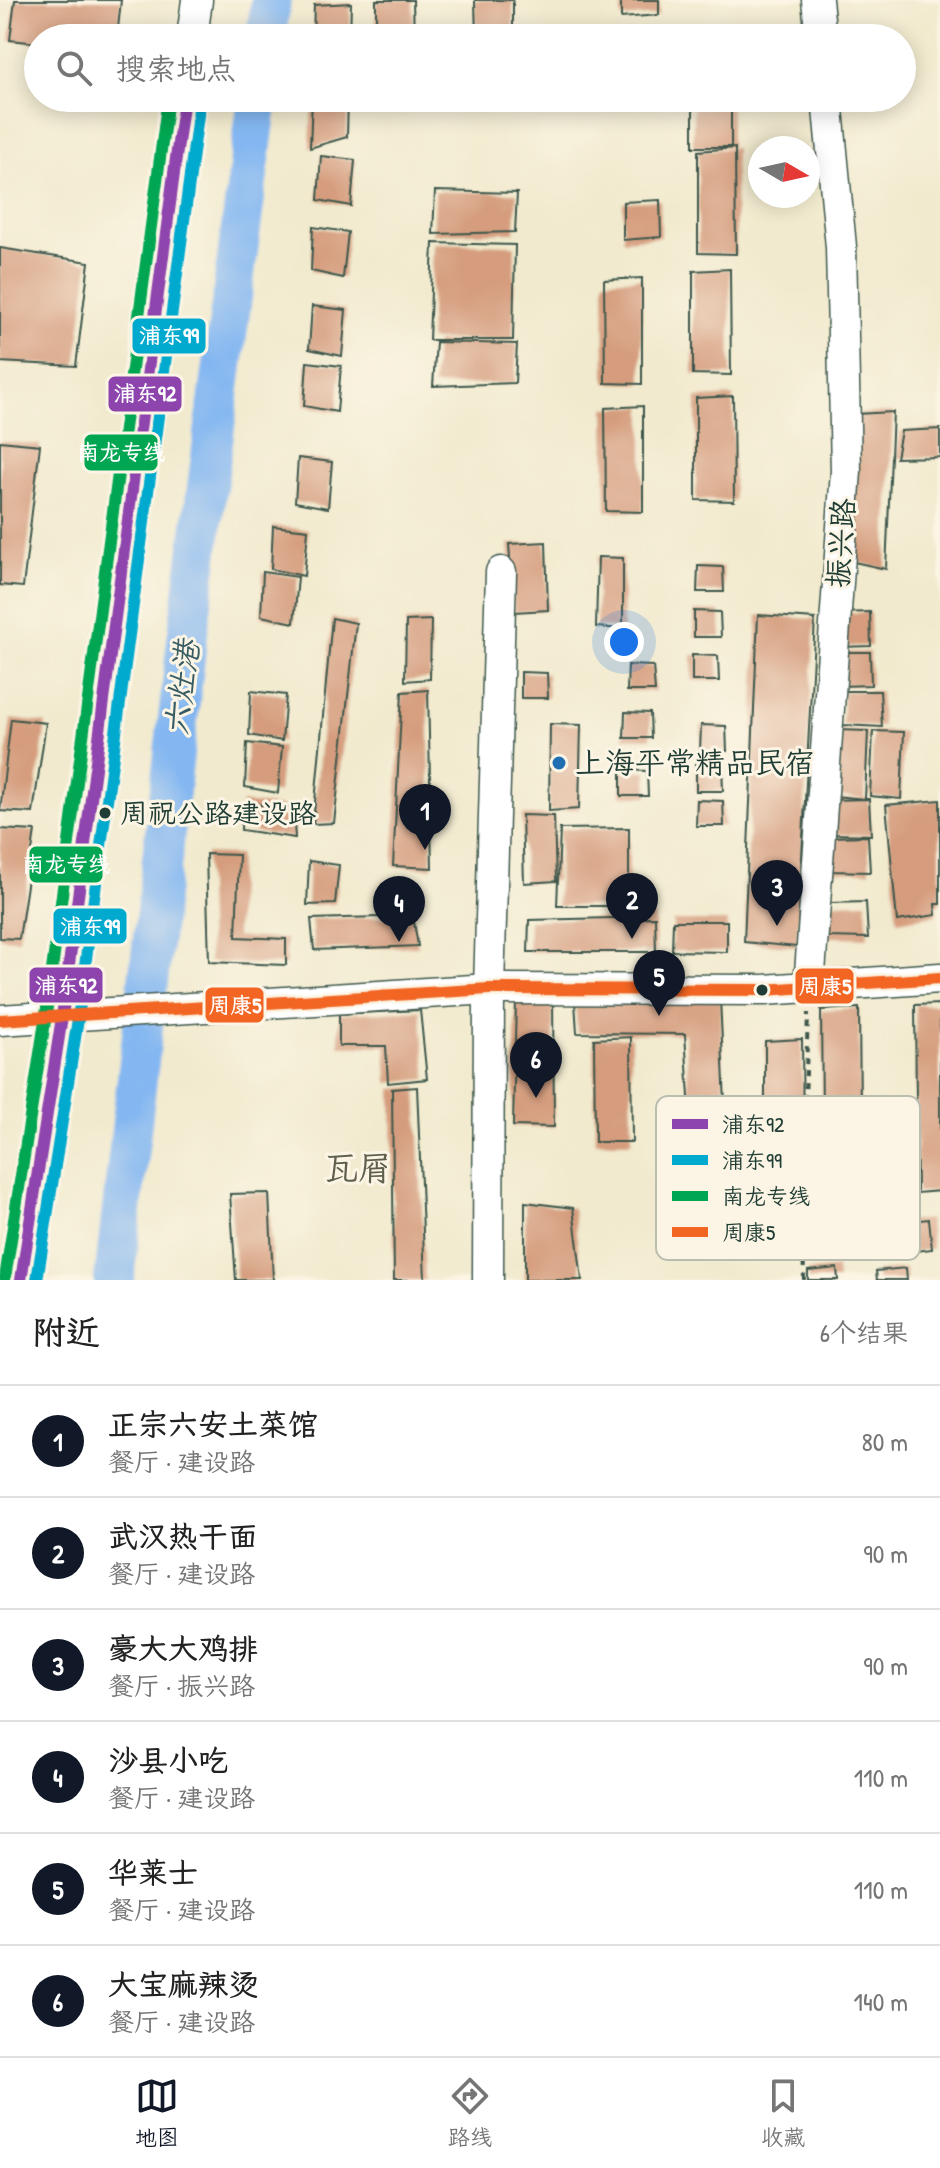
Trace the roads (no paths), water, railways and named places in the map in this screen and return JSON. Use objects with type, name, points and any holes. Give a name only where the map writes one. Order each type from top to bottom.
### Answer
[{"type":"street","points":[[194,24],[197,0]]},
{"type":"street","points":[[817,0],[820,24]]},
{"type":"street","points":[[21,1280],[63,1017],[182,112]]},
{"type":"street","name":"振兴路","points":[[809,987],[846,471],[841,247],[828,112]]},
{"type":"street","points":[[488,1280],[489,989],[501,572]]},
{"type":"street","points":[[0,1020],[489,989],[764,990],[940,978]]},
{"type":"waterway","name":"六灶港","points":[[268,24],[271,0]]},
{"type":"waterway","name":"六灶港","points":[[114,1280],[187,640],[256,112]]},
{"type":"place","name":"上海平常精品民宿","points":[[559,763]]},
{"type":"place","name":"周祝公路建设路","points":[[105,813]]},
{"type":"place","name":"正宗六安土菜馆","points":[[425,850]]},
{"type":"place","name":"豪大大鸡排","points":[[777,926]]},
{"type":"place","name":"武汉热干面","points":[[632,939]]},
{"type":"place","name":"沙县小吃","points":[[399,942]]},
{"type":"place","name":"华莱士","points":[[659,1016]]},
{"type":"place","name":"大宝麻辣烫","points":[[536,1098]]},
{"type":"district","name":"瓦屑","points":[[358,1168]]}]
